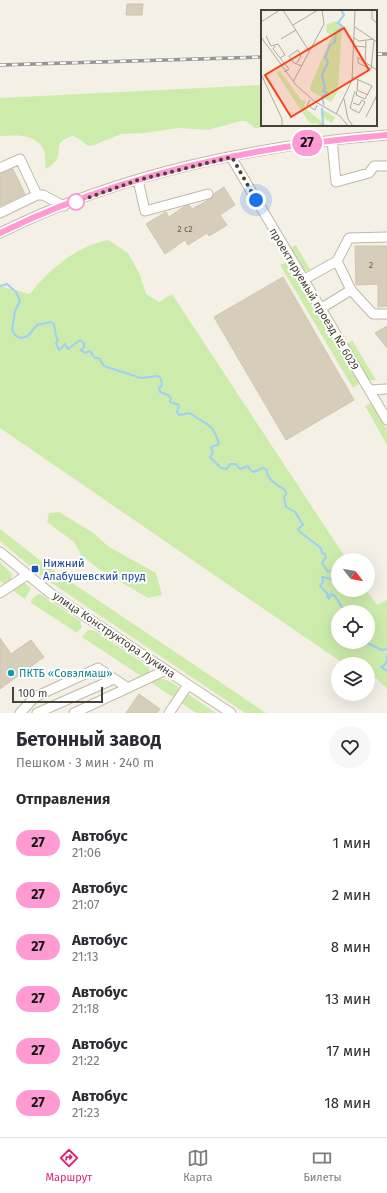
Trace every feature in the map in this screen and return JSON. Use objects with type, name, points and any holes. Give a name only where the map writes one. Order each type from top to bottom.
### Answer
[{"type":"street","points":[[0,233],[64,206],[138,180],[232,157],[292,145],[387,135]]},
{"type":"street","points":[[332,140],[336,182],[369,173],[374,166],[387,166]]},
{"type":"street","name":"проектируемый проезд № 6029","points":[[232,157],[320,309],[387,420]]},
{"type":"street","points":[[0,168],[20,159],[37,196]]},
{"type":"street","points":[[138,180],[145,211],[208,194]]},
{"type":"street","points":[[0,213],[37,196],[43,195],[64,206]]},
{"type":"street","points":[[303,280],[337,261],[348,238],[387,237]]},
{"type":"street","points":[[337,261],[351,290],[373,314],[387,314]]},
{"type":"street","points":[[320,309],[351,290]]},
{"type":"street","points":[[369,390],[387,389]]},
{"type":"street","name":"улица Конструктора Лукина","points":[[0,552],[27,575],[226,712]]},
{"type":"street","points":[[0,592],[27,575]]},
{"type":"street","points":[[20,713],[35,697],[98,668],[128,688]]},
{"type":"street","points":[[74,713],[166,670]]},
{"type":"street","points":[[37,713],[114,679]]},
{"type":"street","points":[[169,713],[188,685]]},
{"type":"green space","points":[[261,85],[261,126],[270,126],[255,128],[246,121],[241,121],[208,130],[179,128],[144,133],[121,134],[88,146],[73,136],[61,142],[57,159],[46,169],[44,151],[37,141],[25,136],[0,136],[0,98]]},
{"type":"green space","points":[[108,240],[128,253],[140,275],[146,294],[159,302],[172,294],[342,553],[331,553],[331,597],[371,597],[377,605],[387,600],[387,689],[375,678],[375,657],[334,657],[0,428],[0,286],[30,294],[46,276],[64,260],[85,247]]},
{"type":"green space","points":[[296,245],[311,271],[302,270],[289,249]]},
{"type":"green space","points":[[287,262],[360,383],[353,388],[280,265]]},
{"type":"green space","points":[[352,340],[376,380],[368,380],[347,345]]},
{"type":"green space","points":[[371,403],[387,429],[387,445],[365,406]]},
{"type":"green space","points":[[59,512],[92,532],[109,547],[156,573],[162,595],[148,598],[99,569],[81,555],[74,542],[47,522],[49,513]]},
{"type":"green space","points":[[0,529],[50,568],[266,713],[245,713],[44,578],[0,541]]},
{"type":"green space","points":[[0,562],[12,574],[11,580],[5,585],[0,581]]},
{"type":"green space","points":[[24,583],[31,588],[25,599],[12,590]]},
{"type":"green space","points":[[40,594],[80,621],[82,627],[77,633],[30,602],[36,595]]},
{"type":"green space","points":[[88,630],[95,631],[149,667],[150,672],[144,678],[82,637]]},
{"type":"green space","points":[[159,679],[176,685],[180,690],[176,699],[150,682]]},
{"type":"green space","points":[[186,694],[216,713],[196,713],[180,702]]},
{"type":"building","points":[[127,4],[143,4],[142,15],[126,15]]},
{"type":"building","points":[[13,169],[25,194],[0,206],[0,174]]},
{"type":"building","points":[[224,187],[235,205],[220,215],[227,225],[209,236],[207,233],[188,245],[185,240],[165,254],[146,224],[166,212],[169,217],[185,206],[189,205],[192,209],[212,198],[215,193]]},
{"type":"building","points":[[355,246],[387,246],[387,306],[378,307],[378,284],[356,285]]},
{"type":"building","points":[[283,277],[354,400],[286,440],[214,317]]},
{"type":"building","points":[[387,326],[387,348],[375,333]]},
{"type":"building","name":"ПКТБ «Совэлмаш»","points":[[0,638],[11,654],[31,640],[44,657],[0,689]]},
{"type":"building","points":[[139,694],[160,709],[157,713],[126,713]]},
{"type":"waterway","points":[[0,286],[7,284],[16,292],[20,301],[15,311],[12,330],[16,336],[21,338],[28,336],[37,325],[51,322],[54,324],[58,339],[56,343],[59,350],[65,344],[68,349],[80,340],[84,343],[84,347],[81,350],[85,353],[90,351],[95,358],[99,358],[104,366],[141,378],[158,376],[161,379],[162,385],[159,388],[160,392],[168,395],[171,398],[170,402],[179,405],[177,412],[179,415],[190,413],[208,425],[214,432],[219,444],[211,447],[213,453],[210,457],[221,468],[227,469],[230,464],[236,464],[240,469],[248,466],[253,472],[263,468],[267,470],[267,474],[271,480],[285,490],[286,494],[284,497],[286,507],[295,512],[303,525],[298,529],[300,532],[321,548],[322,553],[325,554],[326,557],[322,563],[328,572],[331,570],[334,576],[331,579],[322,577],[323,582],[320,586],[328,594],[327,596],[329,599],[331,594],[335,596],[341,605]]},
{"type":"waterway","points":[[375,647],[382,650],[387,649]]},
{"type":"waterway","points":[[387,660],[385,665],[381,667],[387,671]]},
{"type":"railway","points":[[377,54],[387,54]]},
{"type":"railway","points":[[0,65],[261,57]]},
{"type":"bus line","name":"27","points":[[0,233],[64,206],[126,184],[200,163],[292,145],[387,135]]},
{"type":"place","name":"Нижний Алабушевский пруд","points":[[35,569]]},
{"type":"place","name":"ПКТБ «Совэлмаш»","points":[[11,673]]},
{"type":"route","points":[[76,202],[138,180],[200,163],[232,157],[256,200]]}]
